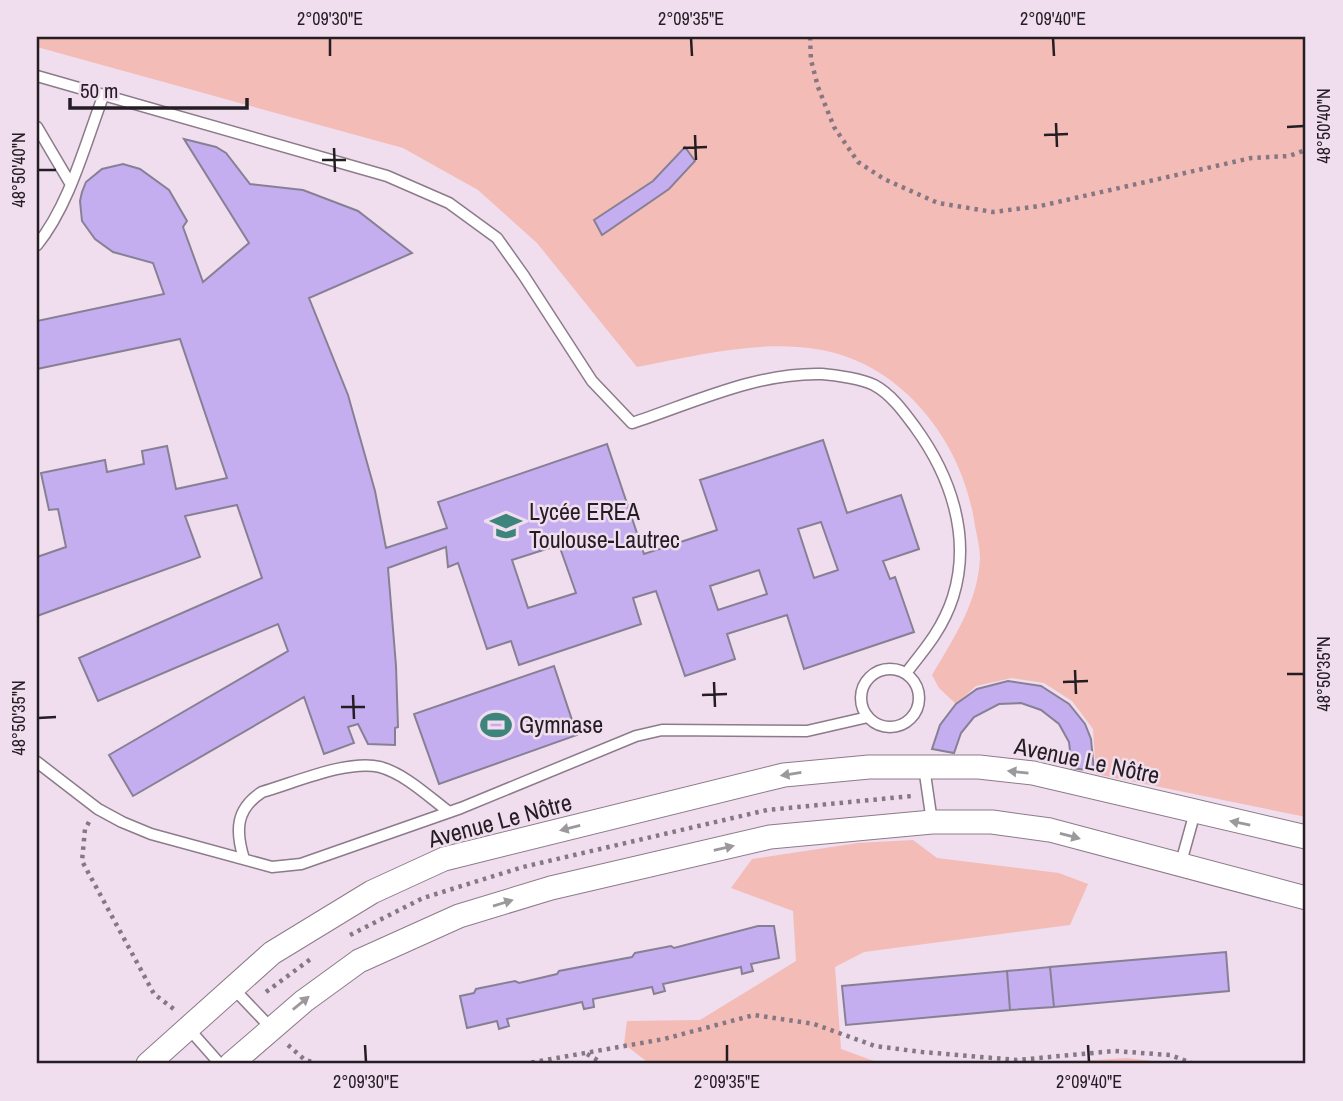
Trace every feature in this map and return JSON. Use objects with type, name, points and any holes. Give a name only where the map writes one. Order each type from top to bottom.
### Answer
[{"type":"street","name":"Avenue Le Nôtre","points":[[148,1064],[272,953],[372,892],[444,859],[784,775],[869,766],[979,768],[1033,774],[1306,837]]},
{"type":"street","points":[[231,1064],[303,1001],[359,961],[459,916],[551,888],[771,837],[932,822],[992,822],[1049,830],[1306,898]]},
{"type":"lane","points":[[37,76],[387,176],[449,203],[497,239],[531,286],[592,382],[632,423],[765,378],[823,374],[873,385],[903,409],[937,457],[951,488],[959,526],[954,594],[939,634],[906,673]]},
{"type":"lane","points":[[37,246],[48,231],[70,183],[104,94]]},
{"type":"lane","points":[[37,127],[70,183]]},
{"type":"lane","points":[[888,668],[906,673],[914,680],[920,699],[913,717],[905,724],[885,727],[867,716],[863,709],[862,691],[872,675],[888,668]]},
{"type":"lane","points":[[37,762],[98,809],[151,834],[272,867],[301,864],[449,812],[636,736],[662,730],[807,731],[867,716]]},
{"type":"lane","points":[[244,859],[237,827],[242,811],[251,799],[262,792],[359,764],[382,767],[411,783],[449,812]]},
{"type":"lane","points":[[924,767],[932,822]]},
{"type":"lane","points":[[1180,866],[1195,811]]},
{"type":"lane","points":[[233,988],[272,1029]]},
{"type":"lane","points":[[189,1028],[220,1064]]},
{"type":"path","points":[[810,37],[811,60],[818,87],[834,127],[858,162],[884,179],[938,203],[993,212],[1040,206],[1251,158],[1289,156],[1306,150]]},
{"type":"path","points":[[98,809],[85,829],[82,861],[154,994],[174,1009],[189,1028]]},
{"type":"path","points":[[523,1064],[664,1039],[754,1016],[814,1024],[875,1046],[1037,1061],[1114,1051],[1170,1055],[1194,1064]]},
{"type":"path","points":[[272,1029],[305,1060],[319,1064]]},
{"type":"path","points":[[586,1053],[604,1064]]},
{"type":"shaded area","points":[[37,37],[1306,37],[1306,817],[1096,774],[1093,729],[1072,701],[1044,683],[1012,678],[976,686],[956,704],[939,688],[932,675],[964,619],[978,574],[980,558],[969,495],[943,437],[902,389],[876,371],[847,357],[816,349],[771,346],[726,350],[637,367],[537,243],[478,190],[403,148],[37,47]]},
{"type":"shaded area","points":[[913,840],[937,858],[1059,873],[1088,884],[1070,925],[864,952],[835,967],[841,1049],[874,1061],[911,1064],[650,1064],[624,1044],[627,1021],[700,1020],[796,961],[793,911],[731,888],[752,859],[858,843]]},
{"type":"shaded area","points":[[1127,1058],[1178,1064],[1047,1063]]},
{"type":"building","points":[[184,139],[216,147],[226,153],[250,184],[303,190],[358,211],[412,253],[309,298],[348,395],[375,491],[386,548],[447,528],[438,502],[607,444],[644,554],[717,530],[700,480],[823,440],[847,513],[901,495],[919,549],[883,561],[890,579],[895,577],[914,632],[804,669],[787,615],[727,634],[735,659],[685,676],[656,591],[633,598],[641,624],[519,665],[511,641],[487,649],[458,563],[448,567],[446,547],[388,568],[396,666],[398,727],[395,728],[395,745],[368,744],[358,724],[348,727],[354,743],[324,754],[304,697],[133,796],[109,755],[288,651],[278,624],[98,701],[79,658],[262,578],[237,505],[185,516],[200,557],[37,616],[37,557],[66,547],[58,509],[49,510],[41,473],[105,460],[107,472],[144,464],[142,451],[167,446],[176,489],[227,478],[180,339],[37,369],[37,321],[164,294],[153,263],[113,252],[95,239],[82,221],[82,192],[86,182],[102,169],[123,164],[140,169],[169,190],[187,221],[183,227],[203,282],[249,243]],"holes":[[[821,522],[838,570],[814,578],[798,529]],[[559,545],[576,593],[528,608],[512,560]],[[759,570],[767,594],[718,610],[710,586]]]},
{"type":"building","points":[[685,147],[695,161],[669,189],[602,235],[594,220],[653,181]]},
{"type":"building","name":"Gymnase","points":[[554,666],[577,735],[439,784],[414,714]]},
{"type":"building","points":[[1008,681],[1041,686],[1069,704],[1085,724],[1091,739],[1094,771],[1072,768],[1069,742],[1059,724],[1041,710],[1021,703],[999,704],[974,717],[961,733],[954,753],[932,749],[940,725],[956,704],[977,689]]},
{"type":"building","points":[[758,926],[774,926],[779,958],[751,964],[753,971],[742,974],[741,967],[663,984],[665,991],[654,994],[652,987],[593,999],[594,1007],[584,1009],[582,1002],[507,1019],[509,1026],[499,1029],[497,1021],[467,1028],[460,996],[474,993],[476,989],[515,981],[519,983],[557,974],[559,971],[632,957],[635,953],[671,946],[674,948]]},
{"type":"building","points":[[1226,952],[1229,991],[1054,1007],[1050,967]]},
{"type":"building","points":[[1050,967],[1054,1007],[1010,1010],[1007,971]]},
{"type":"building","points":[[1007,971],[1010,1010],[846,1025],[842,986]]},
{"type":"place","name":"Lycée EREA Toulouse-Lautrec","points":[[506,526]]},
{"type":"place","name":"Gymnase","points":[[496,725]]}]
